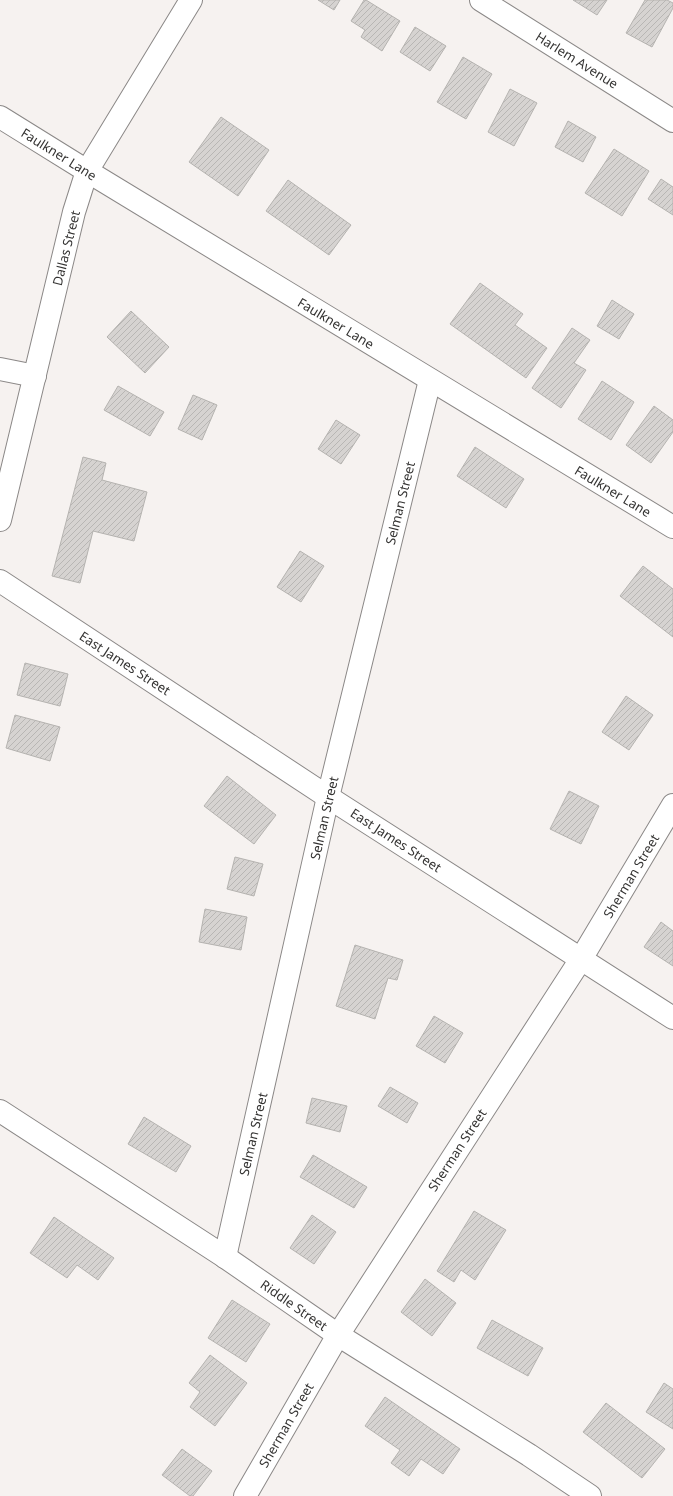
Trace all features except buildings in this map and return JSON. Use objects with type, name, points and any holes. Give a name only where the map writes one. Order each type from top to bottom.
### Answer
[{"type":"street","name":"Dallas Street","points":[[0,520],[74,212],[87,171],[190,0]]},
{"type":"street","name":"Harlem Avenue","points":[[481,0],[673,121]]},
{"type":"street","name":"Faulkner Lane","points":[[0,117],[430,380],[672,525]]},
{"type":"street","points":[[0,369],[35,376]]},
{"type":"street","name":"Selman Street","points":[[225,1257],[328,797],[430,380]]},
{"type":"street","name":"East James Street","points":[[0,581],[328,797],[673,1018]]},
{"type":"street","name":"Sherman Street","points":[[245,1496],[338,1335],[581,959],[673,805]]},
{"type":"street","name":"Riddle Street","points":[[0,1111],[225,1257],[338,1335],[529,1455],[590,1496]]}]
